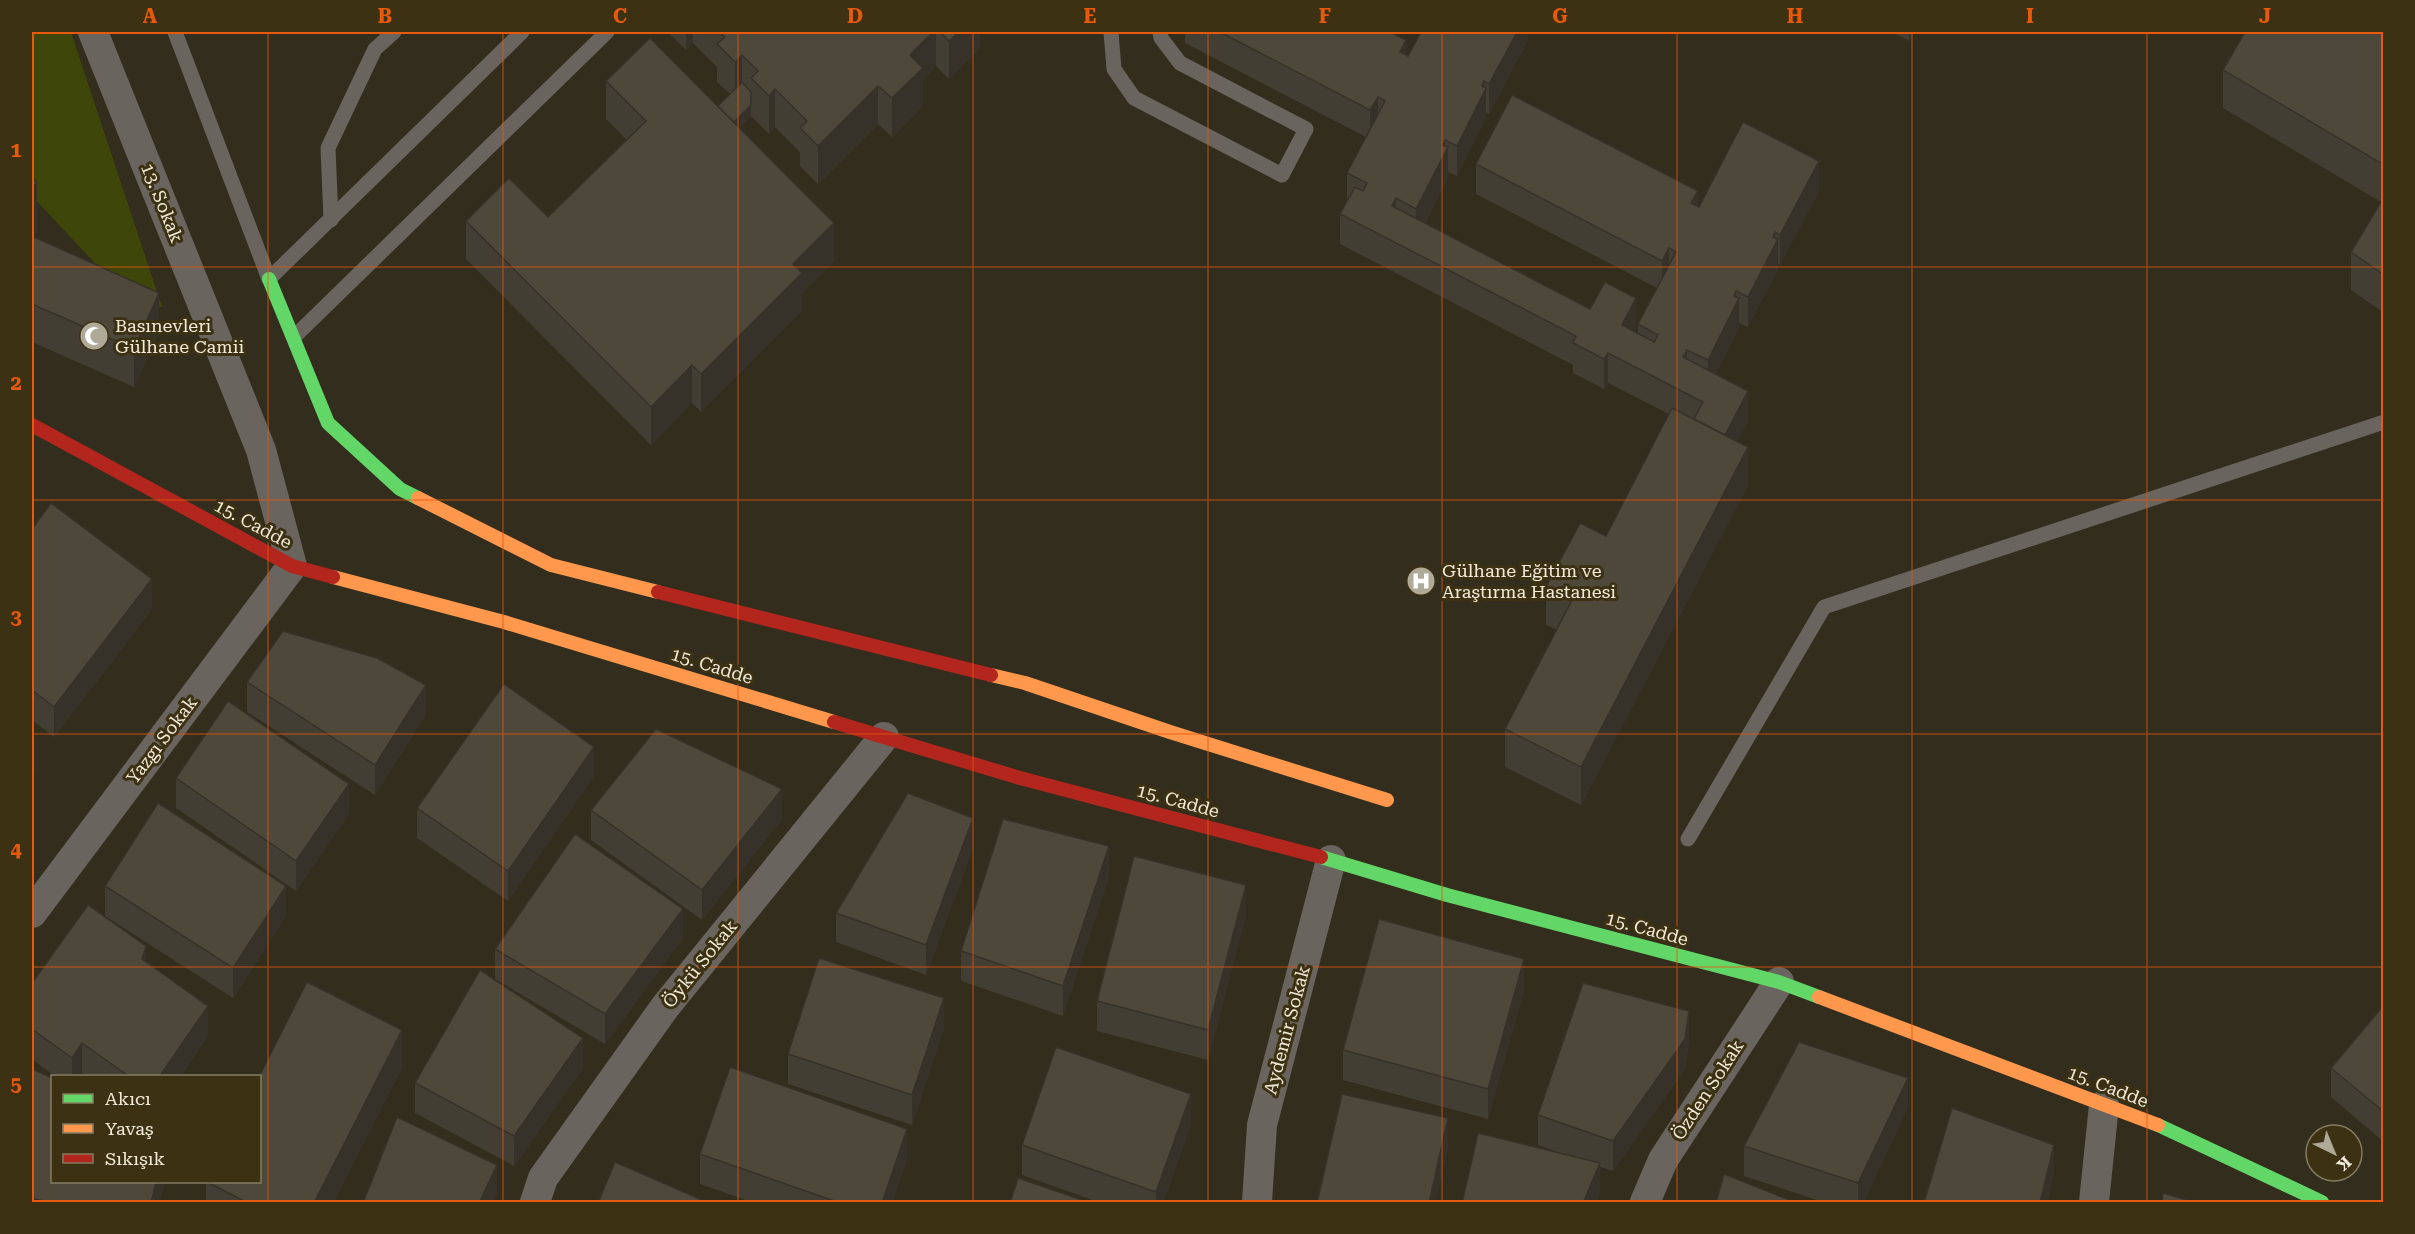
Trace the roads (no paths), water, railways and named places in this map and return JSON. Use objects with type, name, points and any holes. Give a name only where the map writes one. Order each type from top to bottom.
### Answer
[{"type":"street","name":"13. Sokak","points":[[93,32],[261,450],[292,567]]},
{"type":"street","points":[[269,279],[328,423],[400,489],[551,565],[1025,683],[1170,732],[1387,800]]},
{"type":"street","name":"15. Cadde","points":[[32,425],[292,567],[504,622],[1020,778],[1331,860],[1447,895],[1779,982],[2168,1129],[2322,1203]]},
{"type":"street","name":"Yazgı Sokak","points":[[32,913],[292,567]]},
{"type":"street","name":"Öykü Sokak","points":[[535,1203],[543,1178],[665,1007],[884,737]]},
{"type":"street","name":"Aydemir Sokak","points":[[1257,1203],[1262,1125],[1331,860]]},
{"type":"street","name":"Özden Sokak","points":[[1645,1203],[1663,1160],[1779,982]]},
{"type":"street","points":[[2094,1203],[2104,1105]]},
{"type":"lane","points":[[175,32],[269,279],[522,32]]},
{"type":"lane","points":[[330,220],[328,148],[375,49],[394,32]]},
{"type":"lane","points":[[294,337],[607,32]]},
{"type":"lane","points":[[1111,32],[1114,69],[1134,98],[1282,176],[1306,129],[1180,63],[1161,38],[1161,32]]},
{"type":"lane","points":[[1688,838],[1824,607],[2384,422]]},
{"type":"place","name":"Basınevleri Gülhane Camii","points":[[94,336]]},
{"type":"place","name":"Gülhane Eğitim ve Araştırma Hastanesi","points":[[1421,581]]}]
